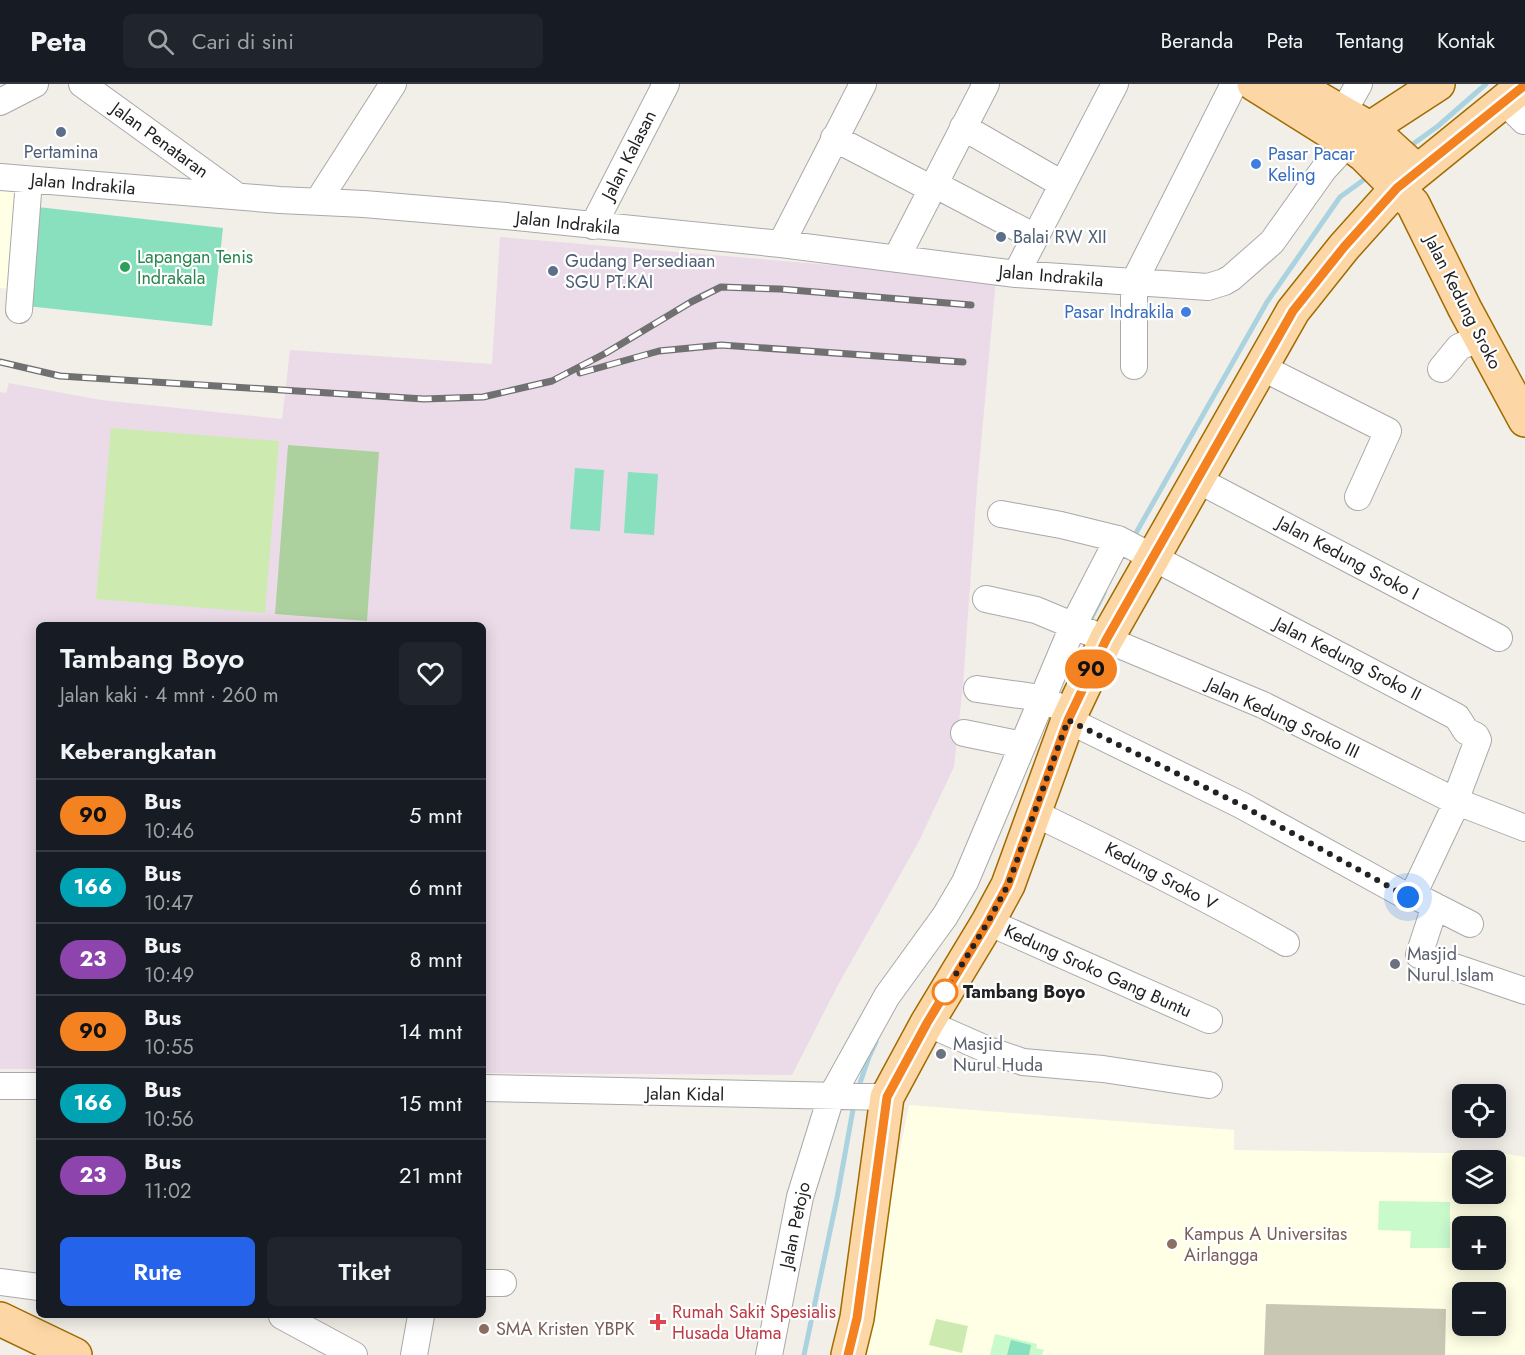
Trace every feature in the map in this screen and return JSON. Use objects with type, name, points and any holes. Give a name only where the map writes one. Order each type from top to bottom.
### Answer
[{"type":"main road","points":[[1254,84],[1357,136]]},
{"type":"main road","points":[[1293,84],[1357,136]]},
{"type":"main road","points":[[1357,136],[1438,84]]},
{"type":"main road","points":[[848,1355],[857,1318],[879,1097],[927,1023],[1008,885],[1034,813],[1059,708],[1088,632],[1134,548],[1196,479],[1293,311],[1344,247],[1404,177],[1484,118],[1523,101]]},
{"type":"main road","name":"Jalan Kedung Sroko","points":[[1357,136],[1404,177],[1413,204],[1480,338],[1525,420]]},
{"type":"main road","points":[[0,1319],[75,1355]]},
{"type":"street","points":[[0,102],[35,84]]},
{"type":"street","name":"Jalan Penataran","points":[[82,84],[237,196]]},
{"type":"street","points":[[318,201],[393,84]]},
{"type":"street","name":"Jalan Kalasan","points":[[593,226],[666,84]]},
{"type":"street","points":[[781,244],[863,84]]},
{"type":"street","points":[[896,259],[986,84]]},
{"type":"street","points":[[1016,274],[1115,84]]},
{"type":"street","points":[[1134,366],[1134,282],[1234,84]]},
{"type":"street","name":"Jalan Indrakila","points":[[0,177],[318,201],[593,226],[781,244],[1016,274],[1208,287],[1231,278],[1272,242],[1324,169],[1357,136],[1359,84]]},
{"type":"street","points":[[963,127],[1062,184]]},
{"type":"street","points":[[834,138],[1035,237]]},
{"type":"street","points":[[19,310],[29,180]]},
{"type":"street","points":[[1441,369],[1459,347],[1480,338]]},
{"type":"street","points":[[1261,367],[1388,431],[1358,496]]},
{"type":"street","name":"Jalan Kedung Sroko I","points":[[1196,479],[1499,638]]},
{"type":"street","points":[[1001,514],[1061,525],[1134,548]]},
{"type":"street","name":"Jalan Kedung Sroko II","points":[[1134,548],[1457,717],[1466,731],[1476,736],[1478,740],[1456,801]]},
{"type":"street","name":"Jalan Kedung Sroko III","points":[[986,599],[1036,610],[1263,705],[1456,801],[1525,828]]},
{"type":"street","points":[[977,689],[1059,708],[1406,896],[1424,901],[1470,924]]},
{"type":"street","name":"Jalan Petojo","points":[[769,1355],[800,1197],[836,1097],[887,996],[945,916],[965,882],[1023,745],[1059,708]]},
{"type":"street","points":[[964,734],[1023,745]]},
{"type":"street","points":[[1456,801],[1424,901],[1419,951],[1422,956],[1525,991]]},
{"type":"street","name":"Kedung Sroko V","points":[[1034,813],[1169,879],[1286,943]]},
{"type":"street","name":"Kedung Sroko Gang Buntu","points":[[988,922],[1209,1020]]},
{"type":"street","points":[[927,1023],[988,1050],[1023,1062],[1103,1070],[1209,1085]]},
{"type":"street","points":[[0,1086],[36,1086]]},
{"type":"street","name":"Jalan Kidal","points":[[486,1089],[879,1097]]},
{"type":"street","points":[[0,1282],[36,1287]]},
{"type":"street","points":[[286,1318],[354,1355]]},
{"type":"street","points":[[414,1355],[421,1318]]},
{"type":"shaded area","points":[[0,183],[25,185],[15,289],[0,288]]},
{"type":"shaded area","points":[[500,237],[996,279],[977,488],[963,685],[954,767],[918,843],[838,985],[792,1075],[486,1073],[486,622],[36,622],[36,1069],[0,1069],[0,392],[6,393],[9,383],[101,400],[282,419],[290,350],[492,364]]},
{"type":"shaded area","name":"Kampus A Universitas Airlangga","points":[[909,1105],[1234,1130],[1234,1150],[1452,1153],[1452,1204],[1506,1204],[1506,1154],[1525,1157],[1525,1355],[859,1355]]},
{"type":"shaded area","points":[[1266,1304],[1446,1309],[1445,1355],[1264,1355]]},
{"type":"green space","name":"Lapangan Tenis Indrakala","points":[[38,207],[223,228],[212,326],[27,306]]},
{"type":"green space","points":[[111,428],[279,441],[265,613],[96,599]]},
{"type":"green space","points":[[288,445],[379,452],[367,621],[275,614]]},
{"type":"green space","points":[[575,468],[604,470],[600,531],[570,529]]},
{"type":"green space","points":[[628,472],[658,474],[654,535],[624,533]]},
{"type":"green space","points":[[1379,1201],[1450,1202],[1450,1248],[1410,1248],[1411,1231],[1378,1230]]},
{"type":"green space","points":[[936,1319],[968,1326],[962,1353],[929,1345]]},
{"type":"green space","points":[[995,1334],[1037,1344],[1036,1348],[1044,1350],[1042,1355],[990,1355]]},
{"type":"green space","points":[[1011,1340],[1031,1345],[1029,1355],[1007,1355]]},
{"type":"waterway","points":[[1409,147],[1438,126],[1486,84]]},
{"type":"waterway","points":[[1132,540],[1267,302],[1340,197],[1369,176]]},
{"type":"waterway","points":[[1088,625],[1104,593]]},
{"type":"waterway","points":[[858,1089],[876,1042]]},
{"type":"waterway","points":[[804,1355],[854,1104]]},
{"type":"railway","points":[[0,362],[60,376],[424,399],[483,397],[552,381],[721,287],[780,289],[971,305]]},
{"type":"railway","points":[[580,373],[659,351],[721,345],[963,362]]},
{"type":"bus line","name":"90","points":[[848,1355],[857,1318],[887,1097],[927,1023],[1008,885],[1059,741],[1106,640],[1293,311],[1344,247],[1397,188],[1525,85]]},
{"type":"place","name":"Pertamina","points":[[61,132]]},
{"type":"place","name":"Pasar Pacar Keling","points":[[1256,164]]},
{"type":"place","name":"Balai RW XII","points":[[1001,237]]},
{"type":"place","name":"Lapangan Tenis Indrakala","points":[[125,267]]},
{"type":"place","name":"Gudang Persediaan SGU PT.KAI","points":[[553,271]]},
{"type":"place","name":"Pasar Indrakila","points":[[1186,312]]},
{"type":"place","name":"Masjid Nurul Islam","points":[[1395,964]]},
{"type":"place","name":"Tambang Boyo","points":[[945,992]]},
{"type":"place","name":"Masjid Nurul Huda","points":[[941,1054]]},
{"type":"place","name":"Kampus A Universitas Airlangga","points":[[1172,1244]]},
{"type":"place","name":"Rumah Sakit Spesialis Husada Utama","points":[[658,1322]]},
{"type":"place","name":"SMA Kristen YBPK","points":[[484,1329]]},
{"type":"route","points":[[945,992],[1008,885],[1068,720],[1241,805],[1408,897]]}]
